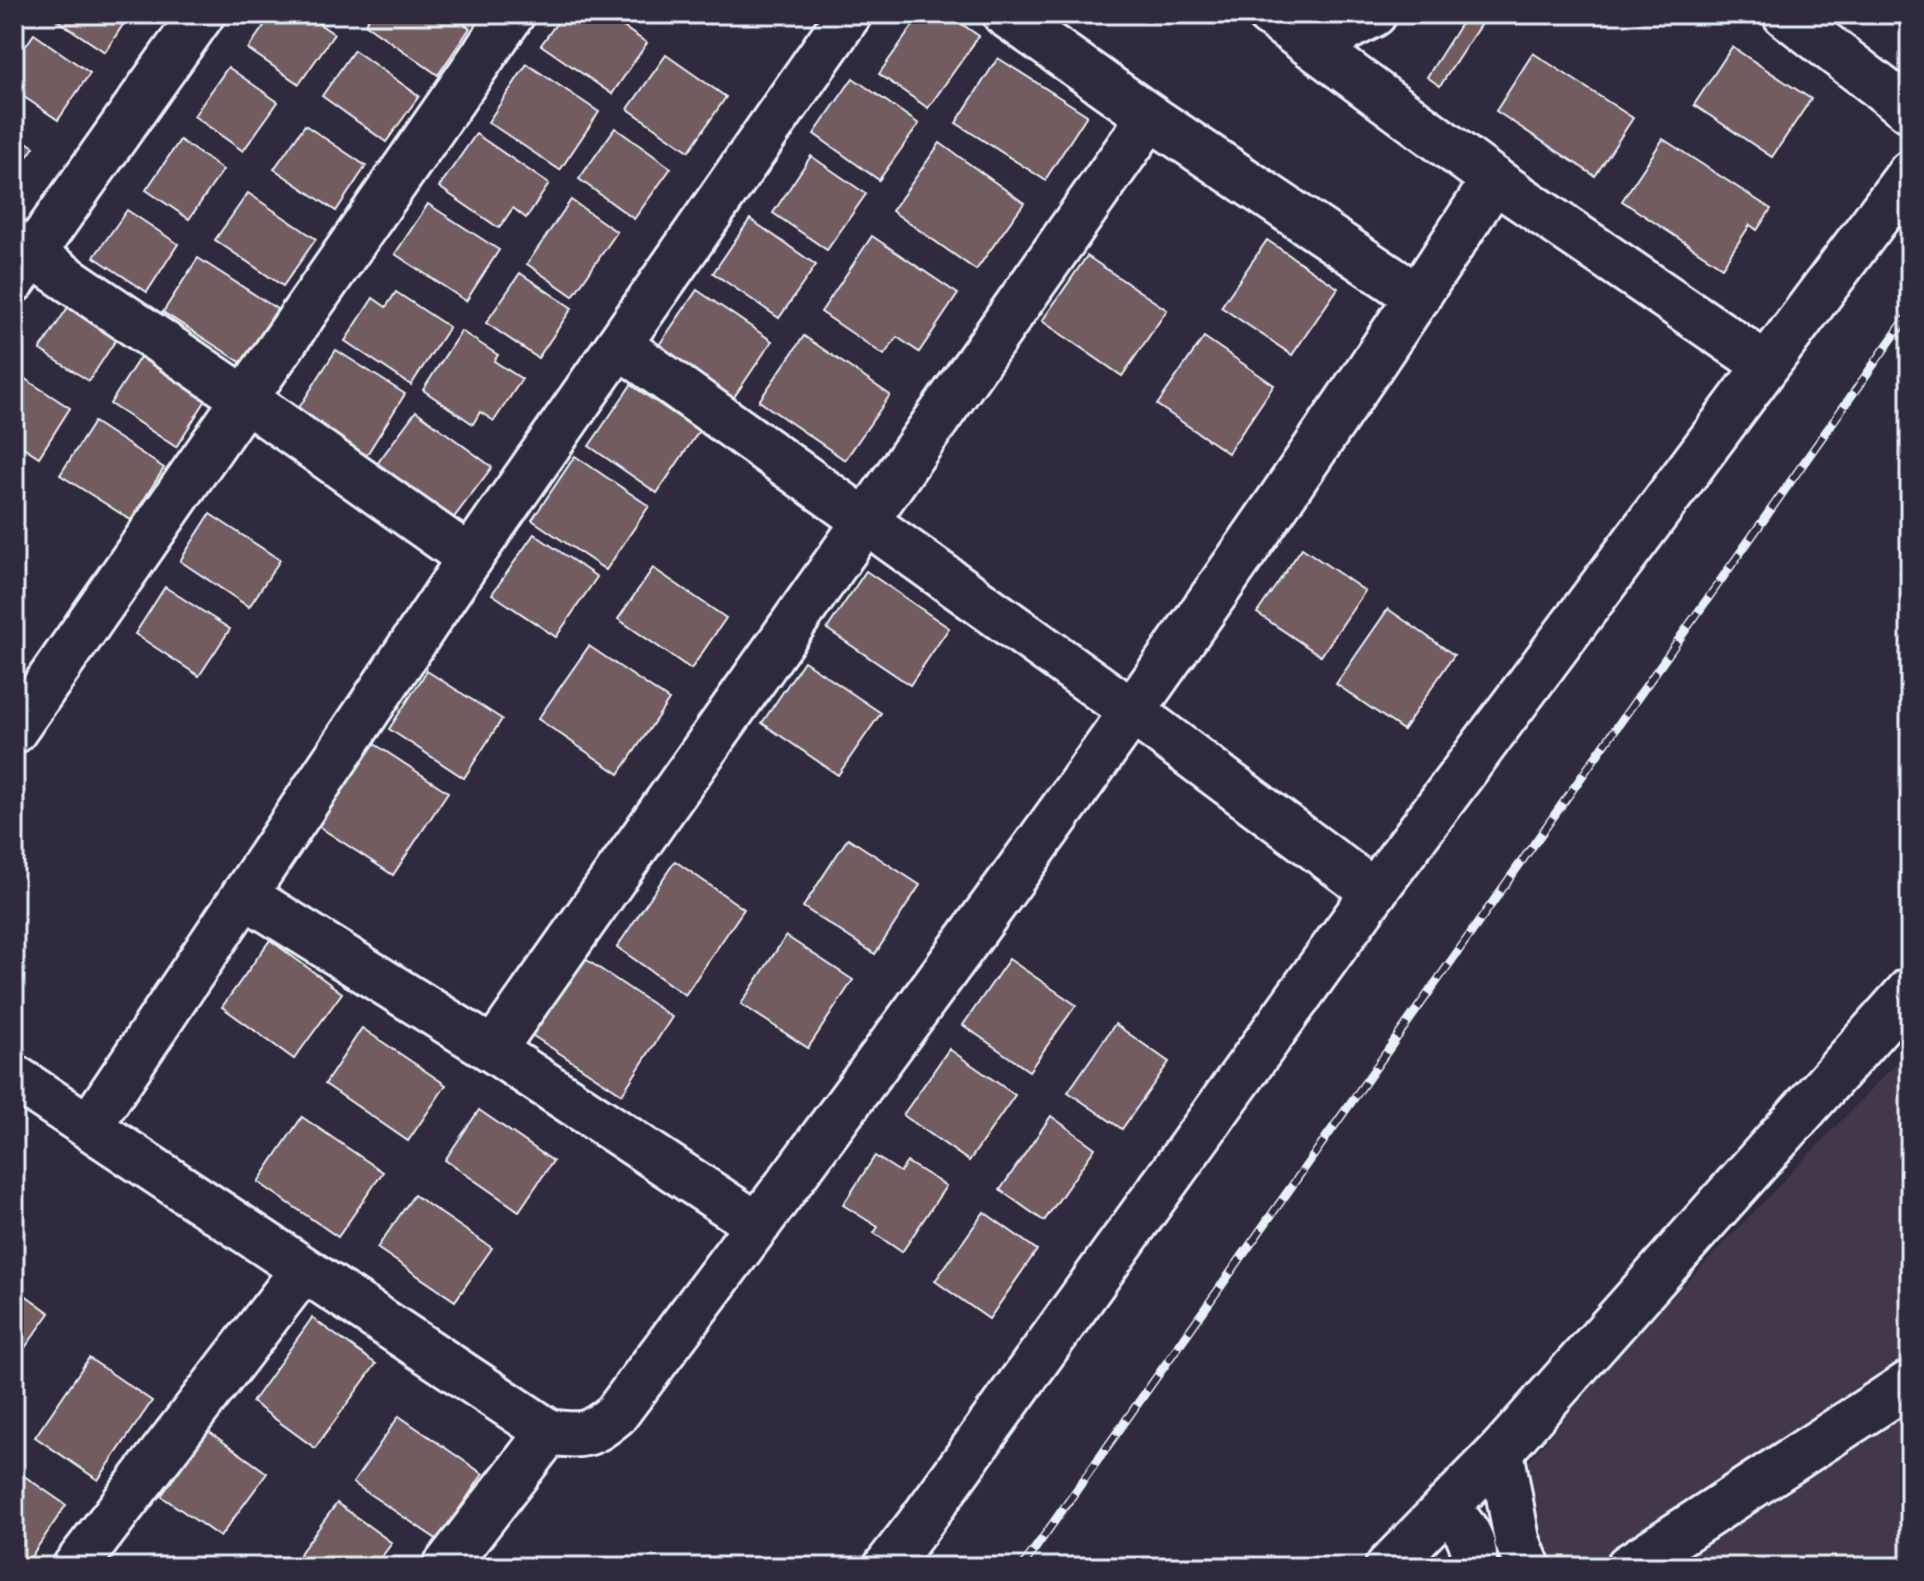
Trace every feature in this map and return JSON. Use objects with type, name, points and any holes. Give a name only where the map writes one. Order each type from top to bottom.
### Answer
[{"type":"street","points":[[202,14],[20,259],[245,399],[470,558]]},
{"type":"street","points":[[14,731],[512,14]]},
{"type":"street","points":[[90,1125],[470,558],[849,14]]},
{"type":"street","points":[[1005,14],[1150,117],[1418,297]]},
{"type":"street","points":[[1269,14],[1494,180],[1766,365]]},
{"type":"street","points":[[1313,46],[1374,14]]},
{"type":"street","points":[[1785,14],[1910,110]]},
{"type":"street","points":[[493,1050],[1150,117]]},
{"type":"street","points":[[886,1567],[1374,892],[1910,173]]},
{"type":"street","points":[[14,1077],[549,1432],[580,1437],[598,1429],[616,1414],[758,1225],[1133,712],[1418,297],[1494,180]]},
{"type":"street","points":[[619,345],[1133,712],[1374,892]]},
{"type":"street","points":[[244,895],[493,1050],[758,1225]]},
{"type":"street","points":[[1388,1567],[1501,1451],[1910,990]]},
{"type":"street","points":[[75,1567],[303,1270]]},
{"type":"street","points":[[1628,1567],[1910,1383]]},
{"type":"street","points":[[445,1567],[549,1432]]},
{"type":"street","points":[[1501,1451],[1517,1540],[1528,1567]]},
{"type":"street","points":[[1446,1508],[1468,1530],[1476,1549],[1474,1567]]},
{"type":"shaded area","points":[[1910,1049],[1910,1567],[1439,1567],[1632,1339]]},
{"type":"building","points":[[130,14],[105,52],[51,16]]},
{"type":"building","points":[[272,14],[305,14],[334,34],[299,84],[248,49]]},
{"type":"building","points":[[372,14],[450,14],[470,28],[438,75],[365,24]]},
{"type":"building","points":[[563,14],[604,14],[647,43],[612,94],[541,45]]},
{"type":"building","points":[[646,14],[669,14],[662,24]]},
{"type":"building","points":[[921,14],[947,14],[979,36],[928,108],[879,74]]},
{"type":"building","points":[[1467,14],[1482,22],[1440,86],[1427,77]]},
{"type":"building","points":[[34,34],[90,73],[58,120],[14,90],[14,63]]},
{"type":"building","points":[[1732,47],[1811,99],[1772,157],[1694,105]]},
{"type":"building","points":[[354,50],[419,96],[386,142],[322,96]]},
{"type":"building","points":[[1533,53],[1633,118],[1595,176],[1496,111]]},
{"type":"building","points":[[666,55],[726,97],[689,151],[628,109]]},
{"type":"building","points":[[998,58],[1087,115],[1045,180],[956,123]]},
{"type":"building","points":[[527,64],[599,112],[560,170],[488,122]]},
{"type":"building","points":[[228,67],[278,102],[243,151],[194,116]]},
{"type":"building","points":[[853,78],[919,124],[879,180],[814,134]]},
{"type":"building","points":[[305,125],[366,166],[336,211],[274,169]]},
{"type":"building","points":[[615,128],[671,168],[634,219],[579,179]]},
{"type":"building","points":[[14,134],[34,147],[14,175]]},
{"type":"building","points":[[476,134],[549,184],[526,218],[513,208],[499,228],[439,187]]},
{"type":"building","points":[[1663,139],[1771,209],[1757,230],[1750,225],[1722,267],[1622,201]]},
{"type":"building","points":[[180,140],[223,170],[189,219],[146,190]]},
{"type":"building","points":[[940,143],[1024,203],[976,270],[892,211]]},
{"type":"building","points":[[811,156],[866,194],[827,250],[773,213]]},
{"type":"building","points":[[248,193],[316,239],[283,286],[215,240]]},
{"type":"building","points":[[571,200],[617,232],[573,296],[527,264]]},
{"type":"building","points":[[428,204],[499,250],[466,301],[395,254]]},
{"type":"building","points":[[127,210],[178,244],[147,292],[94,257]]},
{"type":"building","points":[[750,219],[816,265],[779,318],[713,273]]},
{"type":"building","points":[[872,236],[958,294],[919,352],[897,337],[884,355],[821,312]]},
{"type":"building","points":[[1267,240],[1338,288],[1292,355],[1221,307]]},
{"type":"building","points":[[1087,256],[1167,310],[1122,376],[1042,321]]},
{"type":"building","points":[[198,258],[277,309],[242,363],[163,312]]},
{"type":"building","points":[[520,273],[572,308],[538,358],[486,323]]},
{"type":"building","points":[[697,290],[772,341],[732,400],[657,348]]},
{"type":"building","points":[[396,292],[449,327],[411,385],[345,341],[373,298],[386,307]]},
{"type":"building","points":[[70,304],[119,335],[89,381],[40,350]]},
{"type":"building","points":[[461,331],[498,355],[494,361],[522,379],[494,421],[480,412],[473,424],[423,390]]},
{"type":"building","points":[[804,336],[890,395],[845,460],[759,401]]},
{"type":"building","points":[[1204,337],[1274,385],[1228,453],[1157,405]]},
{"type":"building","points":[[336,350],[405,394],[364,459],[295,414]]},
{"type":"building","points":[[140,357],[206,400],[176,447],[110,404]]},
{"type":"building","points":[[19,375],[70,408],[39,457],[14,441],[14,383]]},
{"type":"building","points":[[631,385],[699,431],[657,493],[589,446]]},
{"type":"building","points":[[416,411],[492,467],[449,524],[374,468]]},
{"type":"building","points":[[94,422],[164,468],[131,520],[60,475]]},
{"type":"building","points":[[575,456],[649,506],[606,570],[532,520]]},
{"type":"building","points":[[210,514],[280,560],[249,607],[180,561]]},
{"type":"building","points":[[534,534],[597,577],[556,637],[492,594]]},
{"type":"building","points":[[1302,548],[1365,591],[1321,656],[1257,613]]},
{"type":"building","points":[[653,568],[726,618],[691,669],[618,619]]},
{"type":"building","points":[[866,571],[949,628],[910,685],[827,629]]},
{"type":"building","points":[[165,587],[230,629],[199,676],[135,634]]},
{"type":"building","points":[[1388,609],[1454,655],[1403,730],[1336,684]]},
{"type":"building","points":[[589,646],[669,700],[619,774],[538,719]]},
{"type":"building","points":[[804,661],[881,713],[838,775],[762,723]]},
{"type":"building","points":[[427,671],[502,719],[464,778],[389,729]]},
{"type":"building","points":[[373,743],[448,792],[393,875],[318,826]]},
{"type":"building","points":[[848,838],[920,885],[875,954],[803,907]]},
{"type":"building","points":[[675,861],[744,909],[685,995],[617,947]]},
{"type":"building","points":[[786,936],[853,980],[808,1048],[741,1004]]},
{"type":"building","points":[[270,940],[342,993],[294,1059],[222,1007]]},
{"type":"building","points":[[569,948],[672,1017],[622,1094],[518,1026]]},
{"type":"building","points":[[1009,959],[1076,1005],[1029,1071],[963,1025]]},
{"type":"building","points":[[1115,1024],[1169,1062],[1122,1129],[1068,1092]]},
{"type":"building","points":[[362,1028],[446,1085],[408,1141],[325,1084]]},
{"type":"building","points":[[949,1049],[1015,1095],[969,1161],[903,1115]]},
{"type":"building","points":[[479,1110],[553,1161],[519,1211],[445,1160]]},
{"type":"building","points":[[1051,1116],[1095,1148],[1044,1221],[1000,1190]]},
{"type":"building","points":[[302,1117],[383,1172],[338,1237],[258,1182]]},
{"type":"building","points":[[875,1156],[900,1172],[907,1162],[946,1186],[902,1252],[874,1233],[878,1227],[843,1205]]},
{"type":"building","points":[[414,1195],[492,1248],[455,1301],[377,1248]]},
{"type":"building","points":[[984,1212],[1037,1250],[989,1319],[935,1281]]},
{"type":"building","points":[[14,1287],[50,1313],[14,1363]]},
{"type":"building","points":[[312,1318],[376,1364],[315,1448],[252,1402]]},
{"type":"building","points":[[89,1358],[152,1401],[98,1480],[35,1437]]},
{"type":"building","points":[[399,1416],[483,1474],[438,1540],[353,1483]]},
{"type":"building","points":[[208,1431],[267,1473],[220,1537],[161,1496]]},
{"type":"building","points":[[14,1469],[66,1505],[24,1567],[14,1567]]},
{"type":"building","points":[[337,1503],[392,1543],[374,1567],[290,1567]]},
{"type":"railway","points":[[1022,1567],[1910,313]]}]
